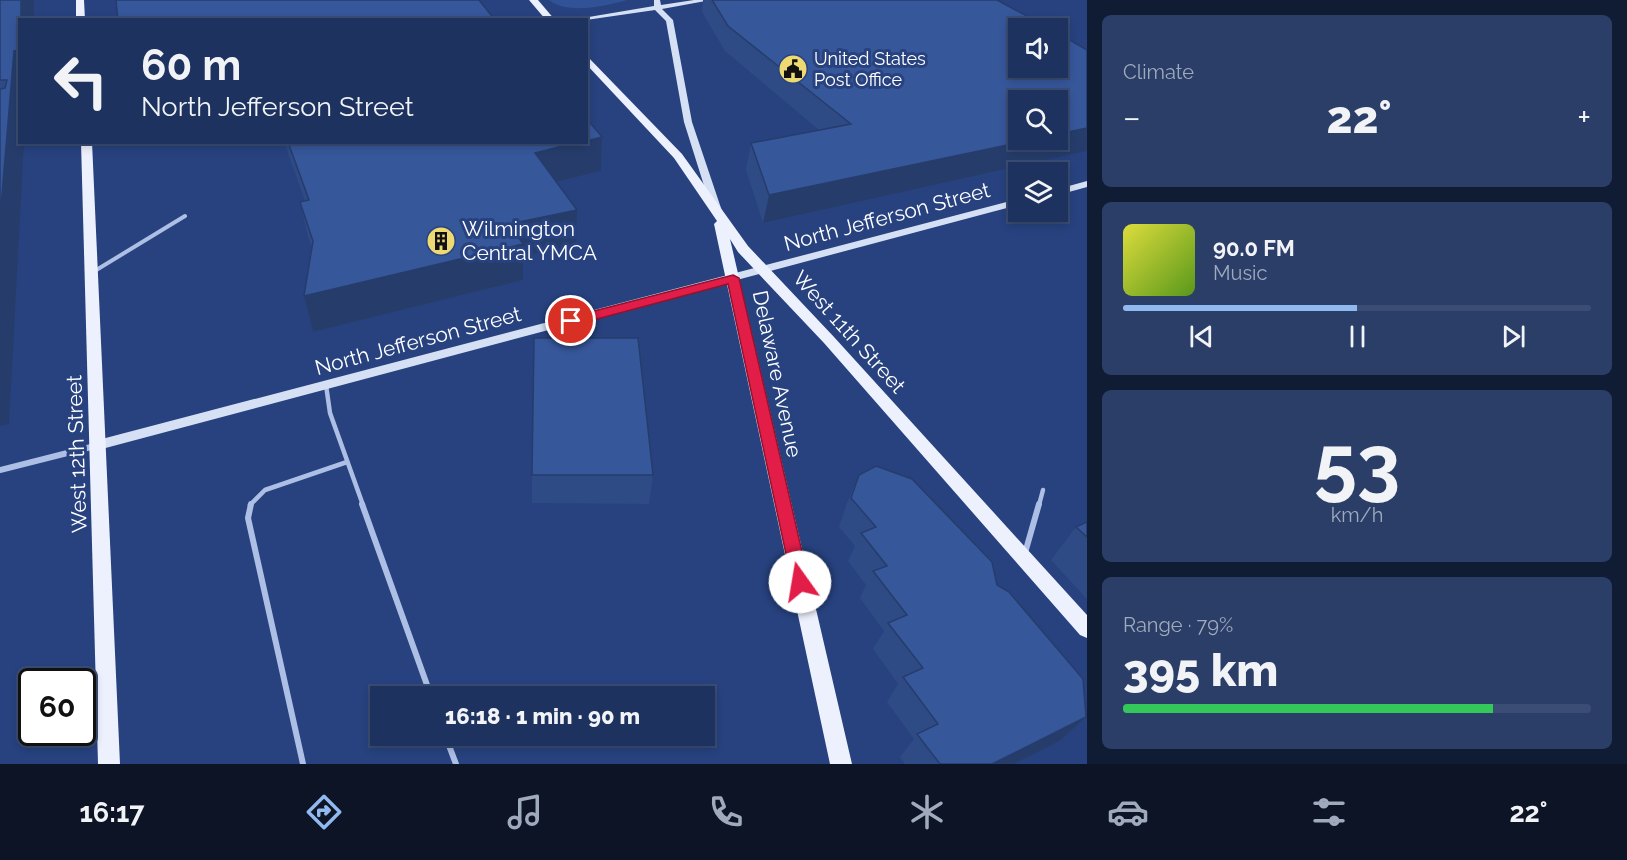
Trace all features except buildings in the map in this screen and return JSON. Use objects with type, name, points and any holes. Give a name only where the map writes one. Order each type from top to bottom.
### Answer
[{"type":"main road","points":[[80,0],[81,18]]},
{"type":"main road","points":[[533,0],[549,18]]},
{"type":"main road","name":"West 11th Street","points":[[588,60],[678,156],[719,218],[743,249],[1087,629]]},
{"type":"main road","name":"West 12th Street","points":[[86,144],[109,764]]},
{"type":"main road","name":"Delaware Avenue","points":[[719,218],[841,764]]},
{"type":"street","points":[[584,18],[658,4],[708,0]]},
{"type":"street","name":"Delaware Avenue","points":[[658,4],[669,20],[688,122],[719,218]]},
{"type":"street","points":[[1068,189],[1087,184]]},
{"type":"street","name":"North Jefferson Street","points":[[0,471],[1008,205]]},
{"type":"lane","points":[[92,273],[186,216]]},
{"type":"lane","points":[[326,386],[330,413],[346,462],[427,686]]},
{"type":"lane","points":[[303,764],[248,518],[249,507],[266,490],[346,462]]},
{"type":"lane","points":[[1024,558],[1043,490]]},
{"type":"lane","points":[[449,746],[456,764]]},
{"type":"shaded area","points":[[549,0],[627,0],[598,7],[576,8],[557,5]]},
{"type":"place","name":"United States Post Office","points":[[793,69]]},
{"type":"place","name":"Wilmington Central YMCA","points":[[441,241]]},
{"type":"route","points":[[571,321],[733,278],[800,582]]}]
